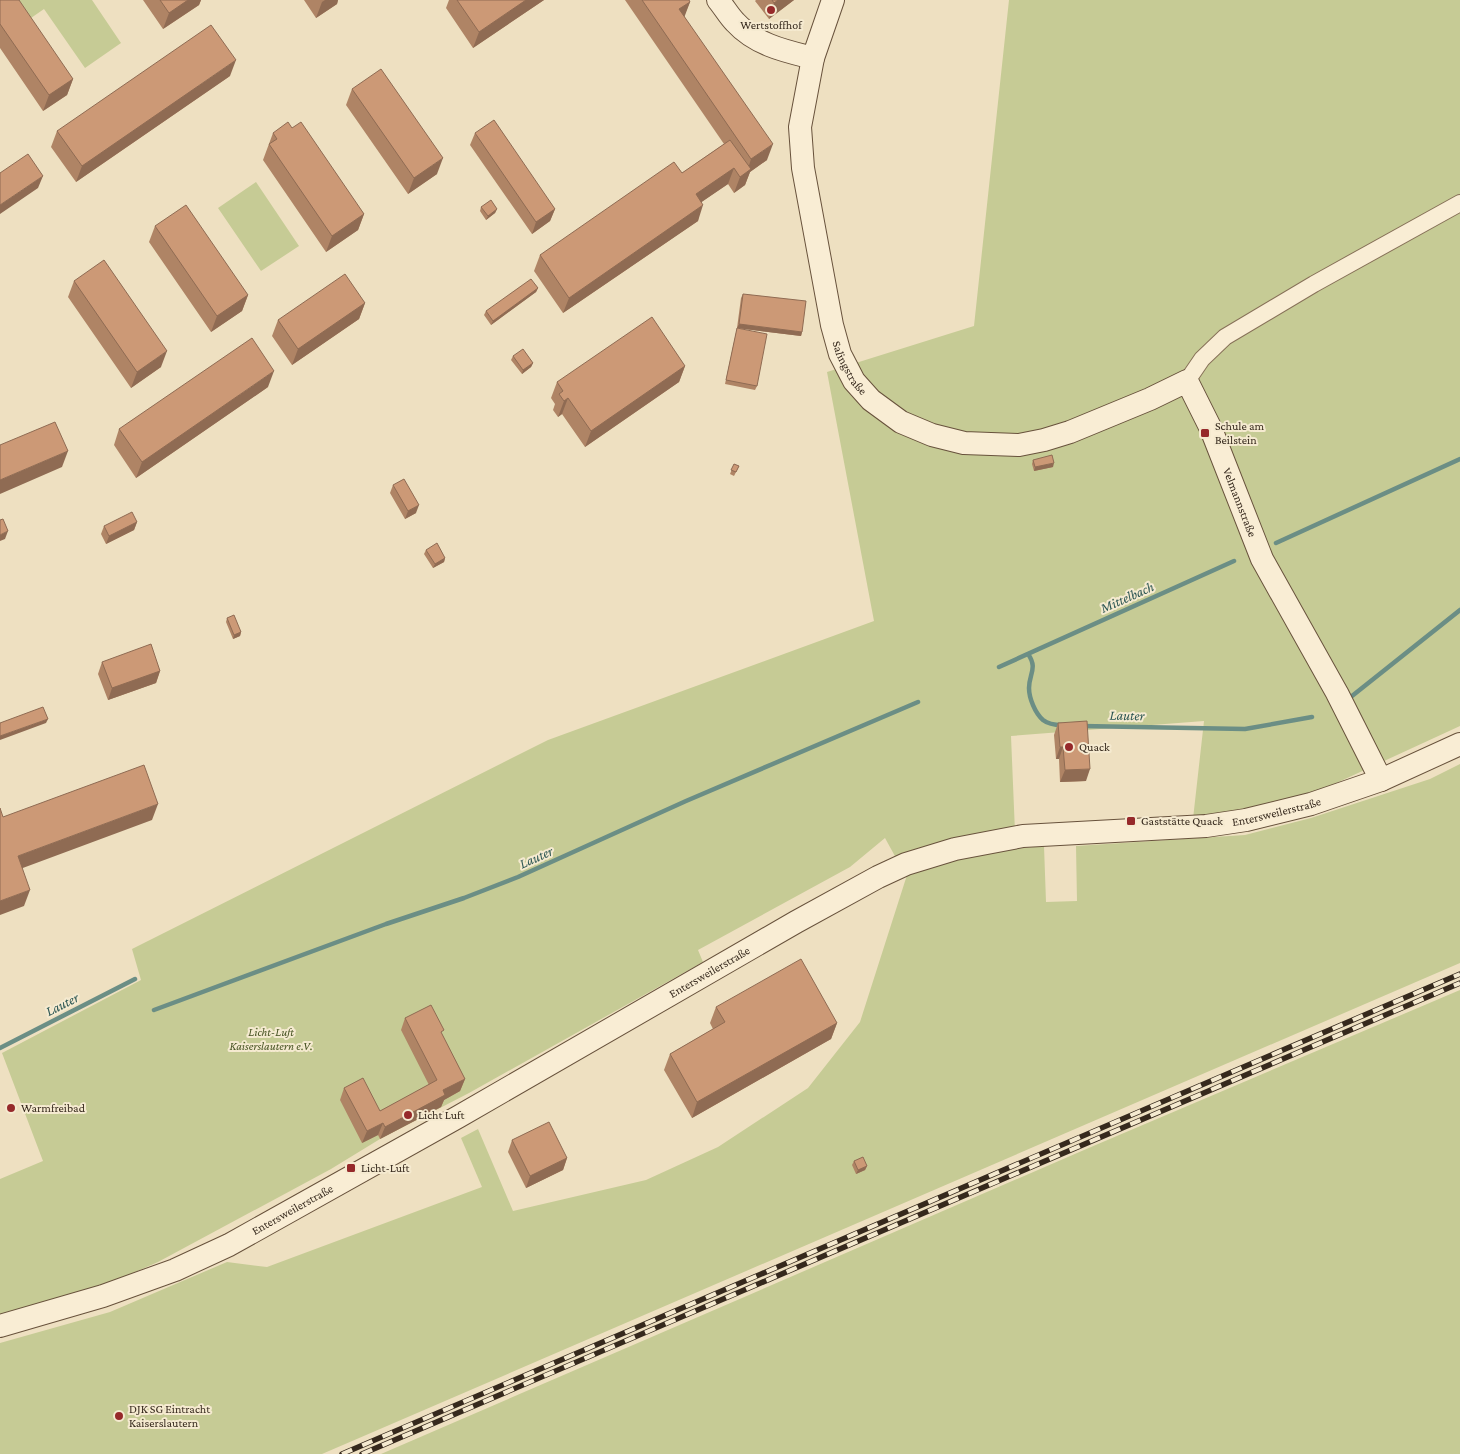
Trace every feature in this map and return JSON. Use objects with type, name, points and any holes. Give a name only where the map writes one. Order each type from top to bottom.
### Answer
[{"type":"main road","points":[[718,0],[735,22],[752,37],[775,48],[813,58]]},
{"type":"main road","name":"Salingstraße","points":[[833,0],[813,58],[800,127],[803,168],[832,325],[840,354],[854,381],[871,400],[901,422],[932,435],[964,443],[1019,445],[1070,432],[1150,399],[1187,381]]},
{"type":"main road","name":"Velmannstraße","points":[[1187,381],[1211,429],[1262,559],[1337,693],[1381,780]]},
{"type":"main road","name":"Entersweilerstraße","points":[[0,1326],[103,1296],[176,1270],[229,1245],[458,1117],[796,922],[906,864],[955,849],[1023,836],[1206,826],[1246,820],[1311,804],[1381,780],[1460,744]]},
{"type":"street","points":[[1187,381],[1202,359],[1225,337],[1314,284],[1460,203]]},
{"type":"green space","points":[[18,0],[92,0],[121,43],[85,68],[44,9],[31,18]]},
{"type":"green space","name":"Licht-Luft Kaiserslautern e.V.","points":[[1009,0],[1460,0],[1460,726],[1306,797],[1250,811],[1193,819],[1204,721],[1011,736],[1015,832],[896,858],[885,838],[850,867],[698,950],[703,962],[469,1093],[380,1139],[331,1169],[158,1262],[110,1283],[0,1315],[0,1179],[43,1161],[2,1053],[141,980],[132,949],[548,740],[874,621],[827,372],[974,326]]},
{"type":"green space","points":[[256,182],[299,246],[261,271],[218,208]]},
{"type":"green space","points":[[1460,764],[1460,963],[322,1454],[0,1454],[0,1343],[110,1312],[227,1262],[267,1267],[482,1187],[461,1138],[478,1129],[513,1211],[646,1180],[718,1147],[808,1088],[860,1022],[907,875],[955,858],[1044,846],[1046,902],[1077,901],[1076,846],[1245,835],[1311,818],[1430,779]]},
{"type":"green space","points":[[1460,990],[1460,1454],[381,1454],[1091,1147]]},
{"type":"building","points":[[0,0],[19,0],[73,79],[49,95],[0,24]]},
{"type":"building","points":[[160,0],[188,0],[169,13]]},
{"type":"building","points":[[457,0],[526,0],[479,32]]},
{"type":"building","points":[[642,0],[689,0],[690,2],[679,9],[773,144],[751,159]]},
{"type":"building","points":[[211,25],[236,60],[82,166],[57,131]]},
{"type":"building","points":[[381,69],[443,158],[414,178],[352,89]]},
{"type":"building","points":[[494,120],[555,209],[536,222],[475,133]]},
{"type":"building","points":[[288,122],[292,128],[301,122],[364,214],[332,236],[269,144],[277,139],[273,133]]},
{"type":"building","points":[[730,140],[751,169],[740,177],[734,168],[696,194],[703,205],[569,298],[540,255],[674,162],[682,173]]},
{"type":"building","points":[[28,154],[43,176],[0,205],[0,173]]},
{"type":"building","points":[[491,200],[497,209],[488,216],[481,207]]},
{"type":"building","points":[[186,205],[248,295],[217,316],[155,226]]},
{"type":"building","points":[[104,260],[167,351],[137,372],[74,281]]},
{"type":"building","points":[[345,274],[365,303],[298,349],[278,320]]},
{"type":"building","points":[[531,279],[538,288],[493,321],[486,311]]},
{"type":"building","points":[[743,294],[806,301],[802,332],[739,324]]},
{"type":"building","points":[[652,317],[685,366],[591,431],[568,398],[564,401],[559,394],[563,391],[557,382]]},
{"type":"building","points":[[737,328],[767,334],[757,386],[726,380]]},
{"type":"building","points":[[252,338],[274,371],[142,462],[119,429]]},
{"type":"building","points":[[523,349],[533,363],[523,370],[513,356]]},
{"type":"building","points":[[55,422],[68,451],[0,480],[0,445]]},
{"type":"building","points":[[1052,455],[1054,463],[1035,467],[1033,460]]},
{"type":"building","points":[[734,464],[739,466],[736,472],[731,470]]},
{"type":"building","points":[[404,479],[419,505],[408,511],[393,485]]},
{"type":"building","points":[[132,512],[137,522],[109,536],[104,526]]},
{"type":"building","points":[[3,519],[8,531],[0,535],[0,520]]},
{"type":"building","points":[[437,543],[445,558],[435,564],[426,550]]},
{"type":"building","points":[[234,615],[241,632],[234,635],[227,618]]},
{"type":"building","points":[[151,644],[160,671],[112,688],[102,662]]},
{"type":"building","points":[[43,707],[48,719],[0,736],[0,723]]},
{"type":"building","points":[[1087,721],[1090,769],[1065,770],[1063,747],[1060,747],[1058,723]]},
{"type":"building","points":[[144,765],[158,804],[18,856],[30,890],[0,901],[0,808],[3,817]]},
{"type":"building","points":[[801,959],[837,1023],[697,1102],[670,1054],[725,1022],[716,1007]]},
{"type":"building","points":[[431,1005],[444,1030],[441,1032],[465,1079],[443,1090],[445,1095],[385,1127],[383,1123],[367,1131],[344,1088],[363,1078],[380,1111],[437,1080],[405,1018]]},
{"type":"building","points":[[549,1122],[567,1158],[530,1176],[512,1140]]},
{"type":"building","points":[[863,1157],[867,1166],[858,1170],[854,1161]]},
{"type":"waterway","name":"Mittelbach","points":[[1276,543],[1460,459]]},
{"type":"waterway","name":"Mittelbach","points":[[999,667],[1234,561]]},
{"type":"waterway","name":"Lauter","points":[[1352,696],[1460,610]]},
{"type":"waterway","name":"Lauter","points":[[1028,654],[1033,667],[1029,683],[1031,701],[1040,717],[1045,721],[1062,725]]},
{"type":"waterway","name":"Lauter","points":[[154,1010],[518,877],[686,801],[918,702]]},
{"type":"waterway","name":"Lauter","points":[[1082,726],[1245,729],[1312,717]]},
{"type":"waterway","name":"Lauter","points":[[0,1048],[135,979]]},
{"type":"railway","points":[[342,1454],[1460,974]]},
{"type":"railway","points":[[362,1454],[1460,983]]},
{"type":"place","name":"Wertstoffhof","points":[[771,10]]},
{"type":"place","name":"Schule am Beilstein","points":[[1205,433]]},
{"type":"place","name":"Quack","points":[[1069,747]]},
{"type":"place","name":"Gaststätte Quack","points":[[1131,821]]},
{"type":"place","name":"Warmfreibad","points":[[11,1108]]},
{"type":"place","name":"Licht Luft","points":[[408,1115]]},
{"type":"place","name":"Licht-Luft","points":[[351,1168]]},
{"type":"place","name":"DJK SG Eintracht Kaiserslautern","points":[[119,1416]]}]
